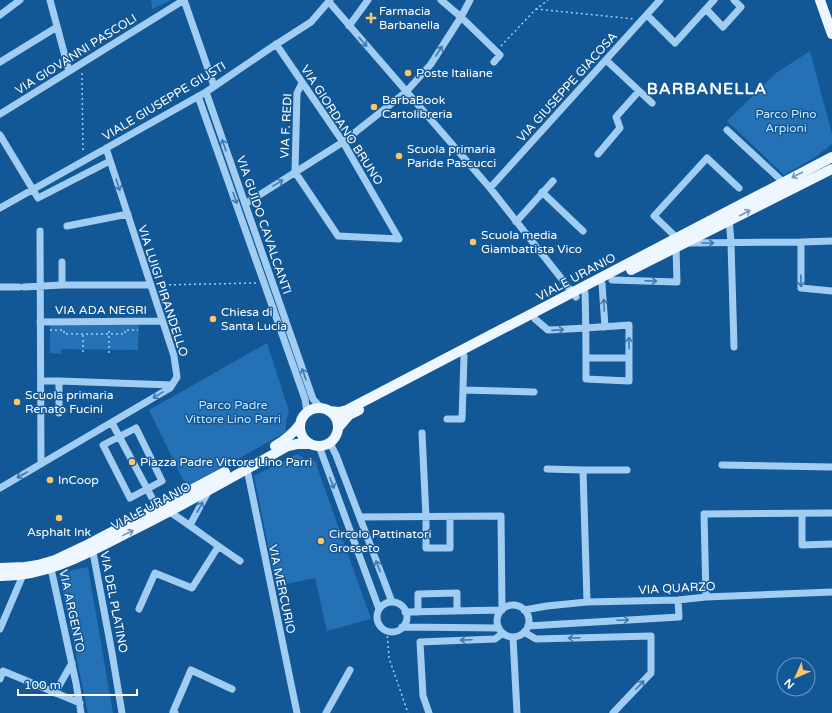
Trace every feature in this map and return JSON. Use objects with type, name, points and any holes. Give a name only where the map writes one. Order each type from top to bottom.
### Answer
[{"type":"main road","points":[[820,0],[832,34]]},
{"type":"main road","name":"VIALE URANIO","points":[[338,428],[349,415],[464,356],[578,294],[607,282],[729,216],[783,182],[832,157]]},
{"type":"main road","name":"VIALE URANIO","points":[[729,216],[832,169]]},
{"type":"main road","name":"VIALE URANIO","points":[[325,410],[339,412],[347,410],[679,243]]},
{"type":"main road","points":[[316,408],[325,410],[336,418],[338,428],[337,434],[330,443],[314,445],[302,435],[300,424],[307,412],[316,408]]},
{"type":"main road","name":"VIALE URANIO","points":[[163,512],[284,441],[300,424]]},
{"type":"main road","name":"VIALE URANIO","points":[[0,576],[23,575],[50,565],[92,547],[210,489],[288,446],[297,444],[314,445]]},
{"type":"main road","name":"VIALE URANIO","points":[[0,568],[50,565]]},
{"type":"street","points":[[0,15],[20,0]]},
{"type":"street","points":[[50,0],[69,71]]},
{"type":"street","points":[[184,0],[214,86]]},
{"type":"street","name":"VIA GIOVANNI PASCOLI","points":[[0,114],[184,0]]},
{"type":"street","points":[[349,26],[368,0]]},
{"type":"street","points":[[441,0],[461,17],[500,55],[494,62]]},
{"type":"street","points":[[245,204],[343,142],[406,92],[431,64],[470,0]]},
{"type":"street","name":"VIA GIUSEPPE GIACOSA","points":[[490,188],[660,0]]},
{"type":"street","points":[[645,18],[675,43],[714,0]]},
{"type":"street","points":[[706,10],[723,27],[741,7],[734,0]]},
{"type":"street","points":[[329,1],[490,188],[516,222],[578,294],[586,328],[586,379],[629,381],[629,326],[605,326],[586,328],[548,330],[534,319]]},
{"type":"street","name":"VIALE GIUSEPPE GIUSTI","points":[[0,208],[206,92],[311,22],[329,1]]},
{"type":"street","points":[[0,62],[57,27]]},
{"type":"street","name":"VIA GIORDANO BRUNO","points":[[276,44],[343,142],[399,239],[338,236],[295,172]]},
{"type":"street","points":[[606,60],[652,103]]},
{"type":"street","name":"VIA F. REDI","points":[[295,172],[296,93],[302,83]]},
{"type":"street","points":[[598,154],[620,128],[616,117],[639,91]]},
{"type":"street","name":"VIA GUIDO CAVALCANTI","points":[[206,92],[313,399],[325,410]]},
{"type":"street","name":"VIA GUIDO CAVALCANTI","points":[[198,96],[306,401],[307,412]]},
{"type":"street","points":[[727,130],[783,182]]},
{"type":"street","points":[[0,135],[38,198],[110,161]]},
{"type":"street","name":"VIA LUIGI PIRANDELLO","points":[[106,148],[174,356],[177,377],[172,384]]},
{"type":"street","points":[[605,326],[607,282],[677,282],[679,243],[654,216],[707,158],[739,188]]},
{"type":"street","points":[[516,222],[553,181]]},
{"type":"street","points":[[542,192],[583,231]]},
{"type":"street","points":[[66,226],[128,214]]},
{"type":"street","points":[[729,216],[734,347]]},
{"type":"street","points":[[40,231],[42,464]]},
{"type":"street","points":[[679,243],[832,241]]},
{"type":"street","points":[[801,242],[801,288],[832,291]]},
{"type":"street","points":[[62,262],[62,285]]},
{"type":"street","points":[[0,287],[40,288],[62,285],[151,285]]},
{"type":"street","name":"VIA ADA NEGRI","points":[[40,322],[162,321]]},
{"type":"street","points":[[447,419],[462,419],[464,356]]},
{"type":"street","points":[[586,358],[629,358]]},
{"type":"street","points":[[41,381],[172,384]]},
{"type":"street","points":[[59,381],[59,413]]},
{"type":"street","points":[[0,488],[170,388],[172,384]]},
{"type":"street","points":[[463,390],[534,392]]},
{"type":"street","points":[[112,423],[147,489],[163,512],[190,525],[218,547],[240,561]]},
{"type":"street","points":[[136,428],[162,481],[147,489],[130,498],[103,445],[136,428]]},
{"type":"street","points":[[422,432],[426,548],[450,548],[450,516]]},
{"type":"street","points":[[330,443],[336,455],[392,602]]},
{"type":"street","points":[[314,445],[379,609]]},
{"type":"street","points":[[722,465],[832,467]]},
{"type":"street","name":"VIA MERCURIO","points":[[247,469],[297,713]]},
{"type":"street","points":[[547,469],[627,470]]},
{"type":"street","points":[[583,470],[587,602]]},
{"type":"street","points":[[190,525],[210,489]]},
{"type":"street","points":[[706,597],[704,514],[832,513]]},
{"type":"street","points":[[802,514],[802,545],[832,544]]},
{"type":"street","points":[[360,517],[501,516],[502,610]]},
{"type":"street","name":"VIA DEL PLATINO","points":[[92,547],[122,713]]},
{"type":"street","points":[[139,609],[155,573],[192,588],[218,547]]},
{"type":"street","name":"VIA ARGENTO","points":[[50,565],[72,663],[81,713]]},
{"type":"street","points":[[0,629],[23,575]]},
{"type":"street","name":"VIA QUARZO","points":[[524,610],[587,602],[678,600],[706,597],[832,592]]},
{"type":"street","points":[[418,612],[418,594],[457,593],[458,611]]},
{"type":"street","points":[[528,626],[679,617],[678,600]]},
{"type":"street","points":[[392,602],[400,605],[405,612],[406,620],[402,627],[395,631],[387,631],[383,629],[378,622],[377,613],[382,605],[392,602]]},
{"type":"street","points":[[402,627],[501,631],[513,637],[524,632],[528,626],[529,620],[524,610],[516,606],[506,607],[502,610],[497,619],[501,631]]},
{"type":"street","points":[[405,612],[502,610]]},
{"type":"street","points":[[429,713],[423,696],[420,642],[495,640],[501,631]]},
{"type":"street","points":[[524,632],[536,639],[651,636],[651,673],[613,713]]},
{"type":"street","points":[[513,637],[517,713]]},
{"type":"street","points":[[55,693],[72,663]]},
{"type":"street","points":[[174,713],[191,670],[232,689]]},
{"type":"street","points":[[326,713],[350,670]]},
{"type":"street","points":[[0,680],[3,671],[80,703]]},
{"type":"path","points":[[496,51],[536,9],[548,0]]},
{"type":"path","points":[[536,9],[645,18]]},
{"type":"path","points":[[82,63],[83,161]]},
{"type":"path","points":[[151,285],[264,283]]},
{"type":"path","points":[[109,321],[109,352]]},
{"type":"path","points":[[50,330],[64,330],[64,334],[125,334],[125,330],[138,330]]},
{"type":"path","points":[[82,352],[83,334]]},
{"type":"path","points":[[387,631],[389,658],[408,713]]},
{"type":"green space","points":[[151,0],[171,0],[152,9]]},
{"type":"green space","name":"Parco Pino Arpioni","points":[[810,51],[832,134],[832,144],[814,158],[784,175],[727,121],[776,73]]},
{"type":"green space","points":[[139,324],[138,350],[62,349],[61,354],[50,353],[50,325]]},
{"type":"green space","name":"Parco Padre Vittore Lino Parri","points":[[267,343],[289,411],[286,421],[286,432],[187,488],[149,410]]},
{"type":"green space","points":[[297,454],[308,460],[315,461],[371,619],[327,631],[315,578],[276,586],[254,476]]},
{"type":"green space","points":[[88,567],[113,713],[88,713],[59,573]]},
{"type":"place","name":"Farmacia Barbanella","points":[[371,18]]},
{"type":"place","name":"Poste Italiane","points":[[408,73]]},
{"type":"place","name":"BarbaBook Cartolibreria","points":[[374,107]]},
{"type":"place","name":"Scuola primaria Paride Pascucci","points":[[399,156]]},
{"type":"place","name":"Scuola media Giambattista Vico","points":[[473,242]]},
{"type":"place","name":"Chiesa di Santa Lucia","points":[[213,319]]},
{"type":"place","name":"Scuola primaria Renato Fucini","points":[[17,402]]},
{"type":"place","name":"Piazza Padre Vittore Lino Parri","points":[[132,462]]},
{"type":"place","name":"InCoop","points":[[50,480]]},
{"type":"place","name":"Asphalt Ink","points":[[59,518]]},
{"type":"place","name":"Circolo Pattinatori Grosseto","points":[[321,541]]},
{"type":"district","name":"BARBANELLA","points":[[707,88]]}]
